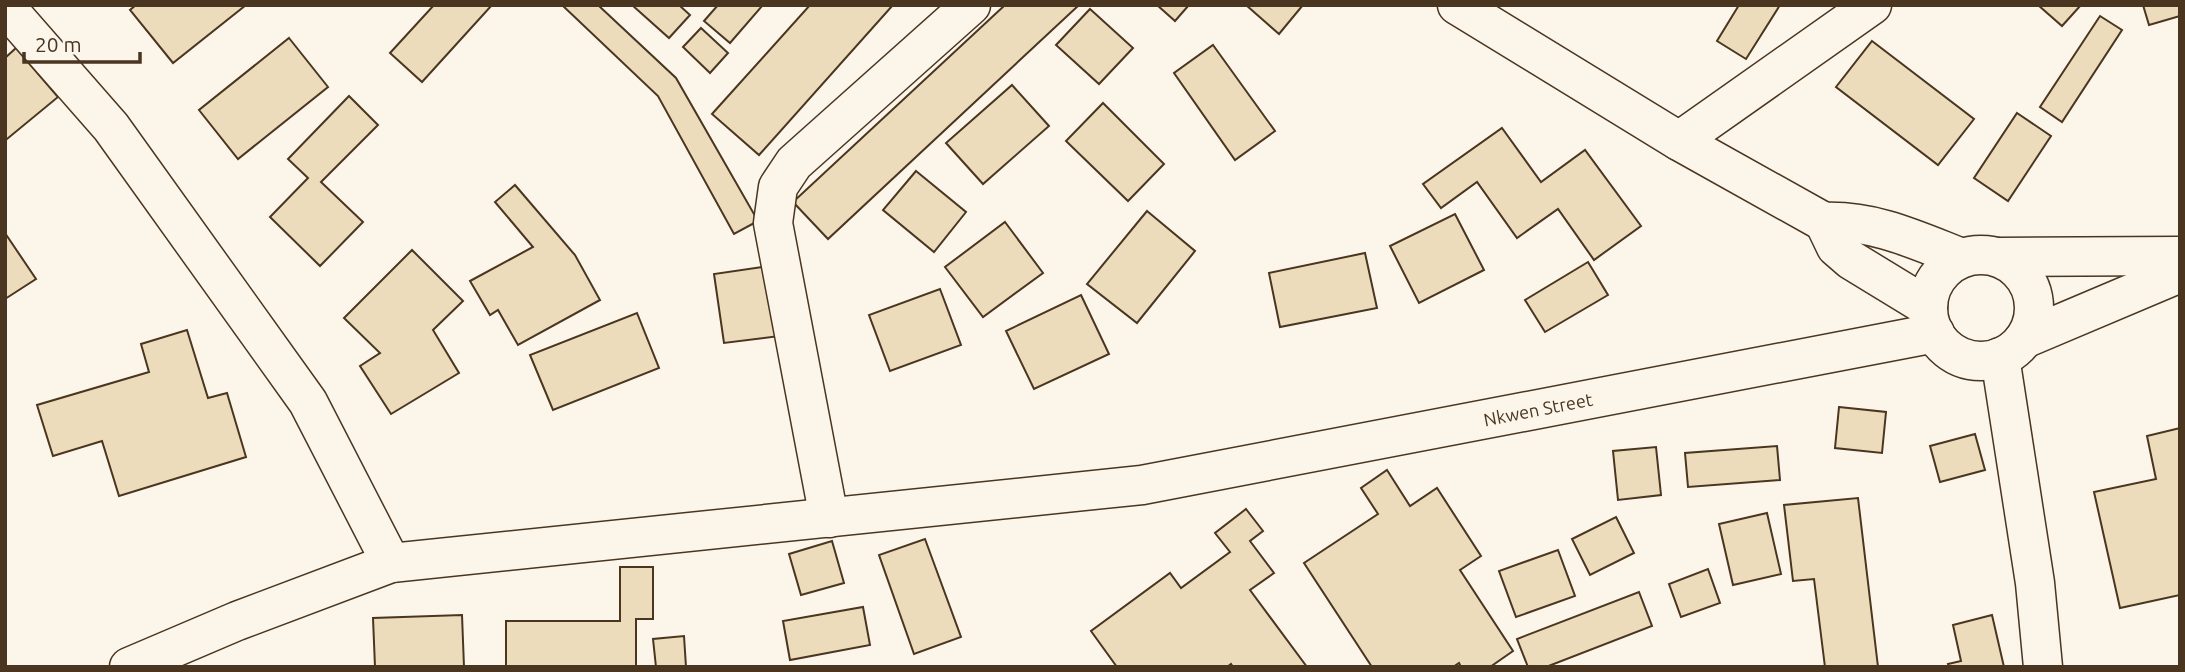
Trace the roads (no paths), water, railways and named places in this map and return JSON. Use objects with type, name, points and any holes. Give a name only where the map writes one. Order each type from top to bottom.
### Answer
[{"type":"main road","points":[[829,518],[773,223],[778,187],[794,163],[971,5]]},
{"type":"main road","points":[[1457,5],[1679,141],[1824,222],[1846,221],[1882,227],[2014,266],[2026,279],[2033,291],[2034,312],[2031,326],[2012,348],[2043,667]]},
{"type":"main road","points":[[1679,141],[1872,5]]},
{"type":"main road","points":[[5,6],[111,127],[308,402],[391,563]]},
{"type":"main road","points":[[1824,222],[1836,247],[1931,320],[1944,345],[1956,354],[1970,359],[1986,360],[2180,273]]},
{"type":"main road","points":[[1931,320],[1932,286],[1944,270],[1980,257],[2180,256]]},
{"type":"main road","name":"Nkwen Street","points":[[129,667],[237,621],[391,563],[1142,485],[1931,320]]}]
